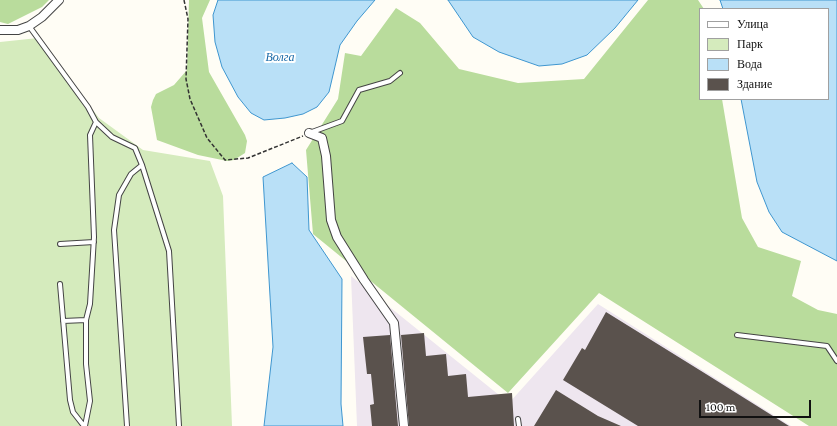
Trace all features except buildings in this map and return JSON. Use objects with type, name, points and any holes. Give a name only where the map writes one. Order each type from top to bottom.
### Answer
[{"type":"street","points":[[0,30],[18,30],[29,26],[42,17],[59,0]]},
{"type":"street","points":[[309,133],[322,138],[326,156],[331,220],[337,237],[364,280],[394,323],[404,426]]},
{"type":"lane","points":[[29,26],[88,107],[96,122],[112,137],[135,148],[142,165],[168,250],[180,426]]},
{"type":"lane","points":[[309,133],[342,121],[359,90],[390,81],[400,73]]},
{"type":"lane","points":[[85,426],[90,401],[86,364],[86,320],[90,304],[94,242],[90,135],[96,122]]},
{"type":"lane","points":[[127,426],[114,230],[119,195],[131,174],[142,165]]},
{"type":"lane","points":[[60,244],[94,242]]},
{"type":"lane","points":[[60,284],[70,400],[73,412],[85,426]]},
{"type":"lane","points":[[63,321],[86,320]]},
{"type":"lane","points":[[737,335],[827,346],[837,361]]},
{"type":"lane","points":[[518,419],[519,426]]},
{"type":"path","points":[[184,0],[188,19],[186,79],[190,99],[207,138],[225,160],[248,158],[309,133]]},
{"type":"shaded area","points":[[351,276],[509,403],[598,304],[791,426],[357,426]]},
{"type":"green space","points":[[0,0],[49,0],[42,7],[8,24],[0,22]]},
{"type":"green space","points":[[189,0],[210,0],[202,18],[209,72],[247,141],[245,153],[234,160],[227,161],[198,155],[157,140],[151,107],[153,100],[156,94],[174,85],[187,70]]},
{"type":"green space","points":[[648,0],[698,0],[703,8],[699,8],[699,100],[722,100],[742,218],[758,247],[801,261],[792,296],[818,310],[837,314],[837,426],[809,426],[599,293],[508,393],[313,234],[306,150],[338,99],[345,53],[361,56],[396,8],[420,23],[459,69],[518,83],[584,79]]},
{"type":"green space","points":[[38,38],[99,118],[143,150],[210,161],[223,196],[232,426],[0,426],[0,42]]},
{"type":"water","name":"Волга","points":[[218,0],[375,0],[357,21],[340,45],[329,92],[317,107],[303,114],[285,118],[264,120],[251,113],[238,97],[222,67],[215,42],[213,15]]},
{"type":"water","points":[[448,0],[638,0],[615,28],[587,55],[562,64],[539,66],[499,52],[473,37]]},
{"type":"water","points":[[720,0],[837,0],[837,261],[782,232],[769,212],[757,182],[741,100],[829,100],[829,8],[723,8]]},
{"type":"water","points":[[292,163],[307,177],[309,230],[342,279],[341,404],[343,426],[264,426],[273,347],[263,177]]}]
